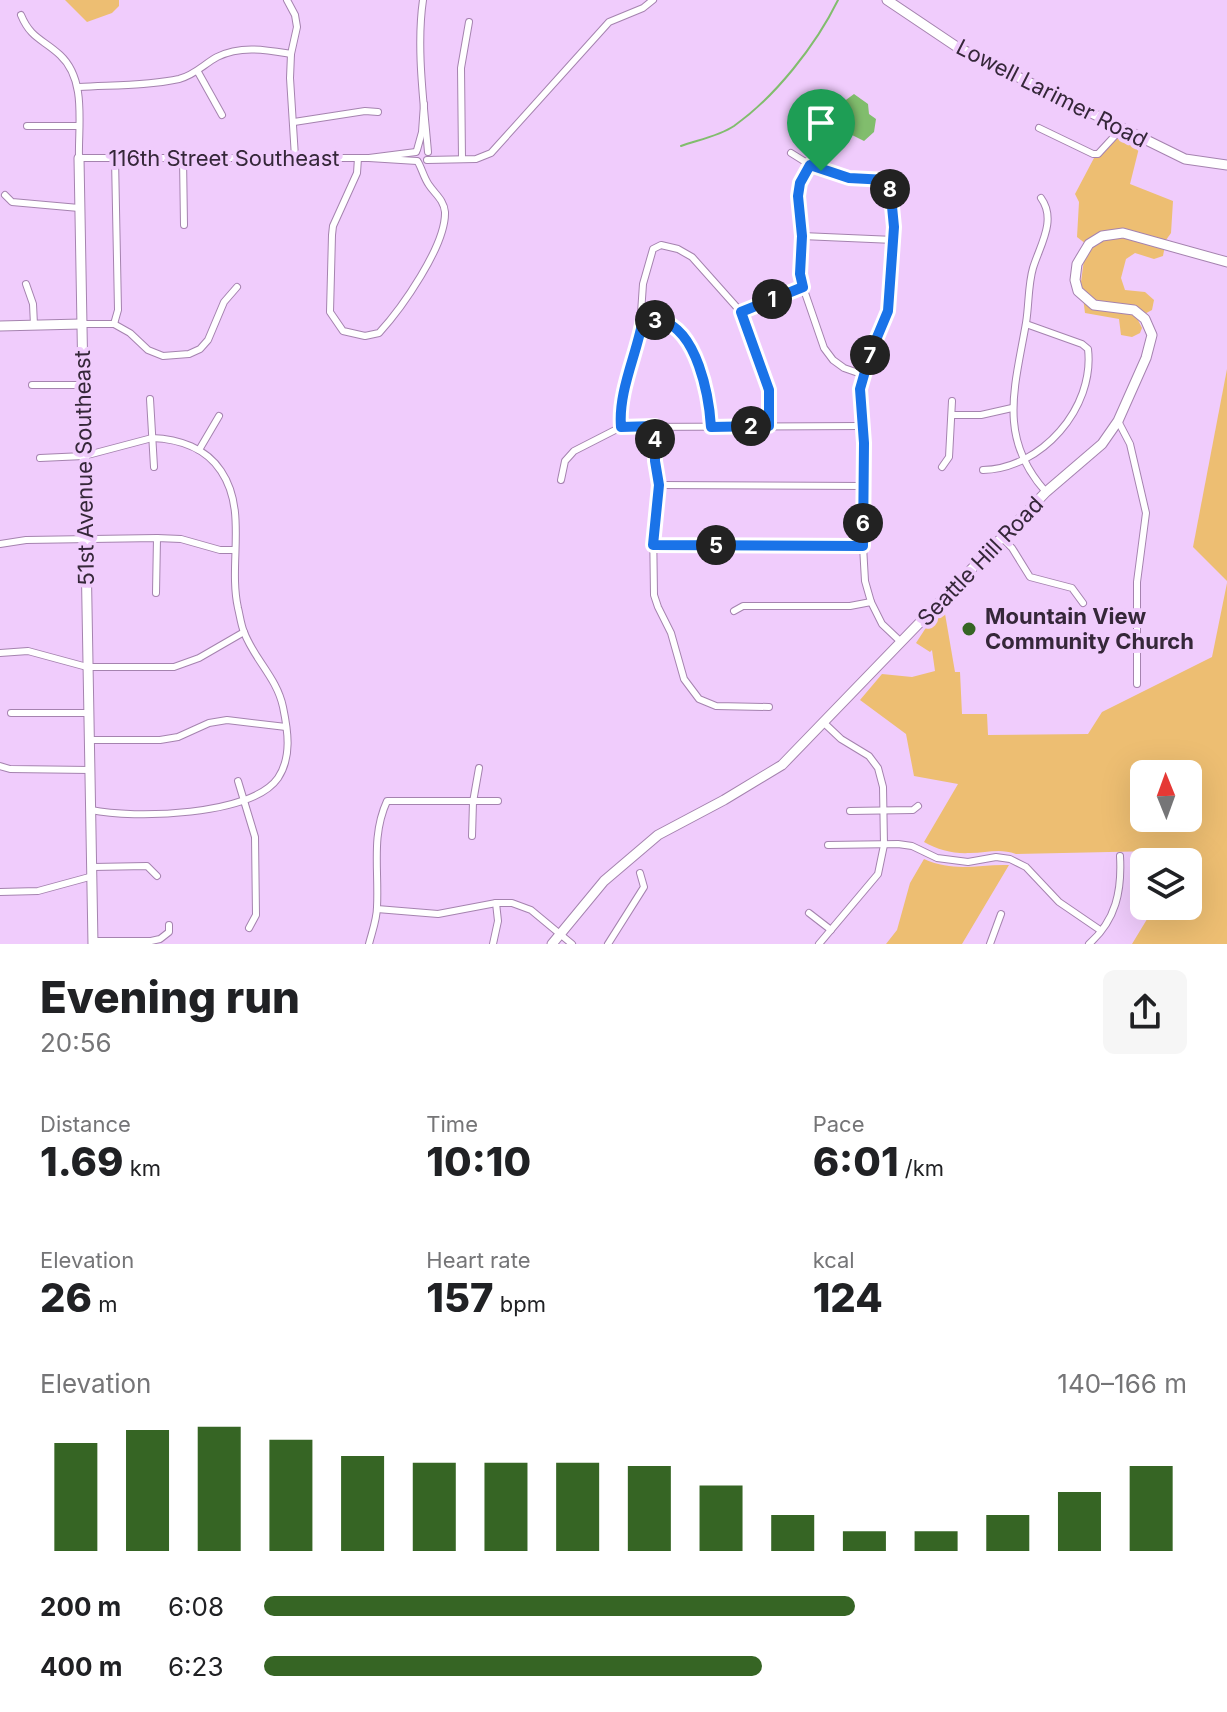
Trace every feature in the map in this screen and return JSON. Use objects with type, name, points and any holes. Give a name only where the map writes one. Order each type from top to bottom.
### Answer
[{"type":"main road","name":"Lowell Larimer Road","points":[[887,0],[957,47],[1185,159],[1227,165]]},
{"type":"main road","name":"51st Avenue Southeast","points":[[79,158],[93,942]]},
{"type":"main road","name":"Seattle Hill Road","points":[[552,944],[604,881],[658,835],[782,765],[1001,537],[1046,492],[1102,444],[1118,421],[1146,358],[1152,335],[1145,319],[1134,310],[1094,305],[1078,291],[1075,272],[1089,244],[1102,236],[1123,233],[1227,262]]},
{"type":"main road","points":[[0,326],[81,324]]},
{"type":"street","points":[[287,0],[297,27],[290,78],[295,157]]},
{"type":"street","points":[[423,0],[424,104],[417,151],[424,158],[441,159],[476,159],[491,153],[609,22],[643,8],[653,0]]},
{"type":"street","points":[[21,15],[34,37],[61,56],[79,87],[164,82],[198,72],[220,56],[236,51],[253,49],[291,54]]},
{"type":"street","points":[[462,159],[461,68],[469,22]]},
{"type":"street","points":[[198,72],[222,115]]},
{"type":"street","name":"51st Avenue Southeast","points":[[79,87],[79,158]]},
{"type":"street","points":[[358,158],[357,173],[333,226],[330,312],[343,331],[365,336],[379,333],[400,308],[428,264],[445,212],[440,197],[424,173],[424,104]]},
{"type":"street","points":[[294,122],[365,111],[378,112]]},
{"type":"street","points":[[27,126],[78,126]]},
{"type":"street","points":[[1039,128],[1093,154],[1098,154],[1122,128]]},
{"type":"street","name":"116th Street Southeast","points":[[79,158],[295,157],[358,158],[369,158],[424,158],[422,148],[369,158]]},
{"type":"street","points":[[791,153],[810,165],[849,178],[887,180],[890,186],[894,240],[888,311],[860,389],[864,443],[863,546],[865,581],[871,602],[882,624],[901,642]]},
{"type":"street","points":[[114,324],[118,310],[115,158]]},
{"type":"street","points":[[183,158],[184,225]]},
{"type":"street","points":[[810,165],[800,183],[798,196],[803,287],[824,348],[844,368],[864,375]]},
{"type":"street","points":[[5,195],[12,202],[79,208]]},
{"type":"street","points":[[1041,198],[1047,205],[1048,223],[1033,270],[1012,408],[1022,460],[1046,492]]},
{"type":"street","points":[[802,236],[894,240]]},
{"type":"street","points":[[621,427],[620,411],[643,319],[643,284],[653,249],[661,245],[678,249],[692,257],[741,312],[769,390],[769,426]]},
{"type":"street","points":[[26,284],[33,304],[34,325]]},
{"type":"street","points":[[81,324],[114,324],[163,356],[189,354],[200,349],[208,340],[224,302],[237,287]]},
{"type":"street","points":[[741,312],[803,287]]},
{"type":"street","points":[[643,319],[663,321],[682,334],[690,345],[709,401],[711,427]]},
{"type":"street","points":[[983,470],[1008,467],[1047,443],[1073,413],[1081,393],[1089,359],[1088,349],[1026,324]]},
{"type":"street","points":[[32,385],[82,385]]},
{"type":"street","points":[[150,399],[154,467]]},
{"type":"street","points":[[942,467],[949,457],[952,401]]},
{"type":"street","points":[[952,415],[981,415],[1012,408]]},
{"type":"street","points":[[199,450],[219,416]]},
{"type":"street","points":[[1118,421],[1130,444],[1146,513],[1137,582],[1137,684]]},
{"type":"street","points":[[655,426],[659,485],[653,545],[654,595],[671,633],[684,679],[699,699],[716,706],[769,707]]},
{"type":"street","points":[[561,480],[565,461],[574,451],[621,427],[861,426]]},
{"type":"street","points":[[40,458],[84,456],[152,438],[180,441],[199,450],[219,468],[233,496],[237,604],[244,632],[276,687],[286,727],[288,750],[276,781],[244,800],[215,809],[190,812],[91,810]]},
{"type":"street","points":[[659,485],[863,486]]},
{"type":"street","points":[[1001,537],[1012,548],[1030,577],[1072,588],[1083,603]]},
{"type":"street","points":[[0,544],[26,540],[157,538],[181,539],[220,550],[234,550]]},
{"type":"street","points":[[156,593],[157,538]]},
{"type":"street","points":[[653,545],[863,546]]},
{"type":"street","points":[[734,611],[743,606],[850,606],[871,602]]},
{"type":"street","points":[[0,653],[28,651],[87,667],[174,667],[199,658],[244,632]]},
{"type":"street","points":[[11,713],[88,713]]},
{"type":"street","points":[[89,740],[160,740],[227,720],[286,727]]},
{"type":"street","points":[[819,944],[878,874],[884,845],[883,787],[878,768],[869,756],[841,739],[823,722]]},
{"type":"street","points":[[0,766],[10,769],[90,770]]},
{"type":"street","points":[[472,836],[473,802],[479,768]]},
{"type":"street","points":[[238,781],[255,837],[256,915],[249,928]]},
{"type":"street","points":[[369,944],[377,909],[375,856],[379,819],[387,801],[498,801]]},
{"type":"street","points":[[850,811],[913,810],[918,806]]},
{"type":"street","points":[[828,845],[912,846],[937,858],[968,862],[996,857],[1010,859],[1026,867],[1059,902],[1100,930]]},
{"type":"street","points":[[1089,944],[1111,915],[1120,894],[1120,856]]},
{"type":"street","points":[[0,892],[38,891],[93,871],[147,866],[157,876]]},
{"type":"street","points":[[608,944],[644,887],[640,873]]},
{"type":"street","points":[[493,944],[498,921],[496,903]]},
{"type":"street","points":[[377,909],[438,914],[512,903],[531,910],[572,944]]},
{"type":"street","points":[[809,913],[831,930]]},
{"type":"street","points":[[990,944],[1001,914]]},
{"type":"street","points":[[93,942],[160,939],[169,932],[169,925]]},
{"type":"shaded area","points":[[65,0],[119,0],[119,6],[112,13],[87,22]]},
{"type":"shaded area","points":[[854,94],[868,104],[869,114],[876,119],[874,132],[864,141],[834,126],[830,116],[835,108]]},
{"type":"shaded area","points":[[1121,135],[1140,144],[1130,184],[1173,201],[1171,233],[1166,240],[1163,256],[1154,259],[1135,253],[1126,259],[1121,278],[1125,290],[1145,292],[1154,300],[1152,310],[1137,318],[1142,328],[1132,337],[1121,335],[1119,319],[1085,313],[1081,282],[1086,244],[1077,237],[1079,202],[1075,194],[1094,158]]},
{"type":"shaded area","points":[[1227,369],[1227,581],[1193,547]]},
{"type":"shaded area","points":[[1227,583],[1227,944],[1132,944],[1147,920],[1202,920],[1202,848],[964,853],[946,851],[924,842],[958,784],[914,776],[906,734],[860,700],[882,674],[912,677],[935,671],[932,650],[930,652],[916,643],[944,608],[955,672],[960,672],[962,714],[987,714],[988,735],[1088,734],[1102,712],[1212,657]]},
{"type":"shaded area","points":[[924,859],[957,867],[1009,865],[962,944],[886,944],[897,930],[910,883]]},
{"type":"waterway","points":[[681,146],[728,129],[749,114],[779,85],[806,52],[838,0]]},
{"type":"place","name":"Mountain View Community Church","points":[[969,629]]},
{"type":"route","points":[[810,165],[821,171],[849,178],[887,180],[890,186],[894,227],[888,311],[870,354],[860,389],[864,443],[863,546],[653,545],[659,485],[655,426],[621,427],[620,411],[643,319],[663,321],[682,334],[690,345],[709,401],[711,427],[769,426],[769,390],[741,312],[803,287],[800,274],[800,183],[810,165]]}]
